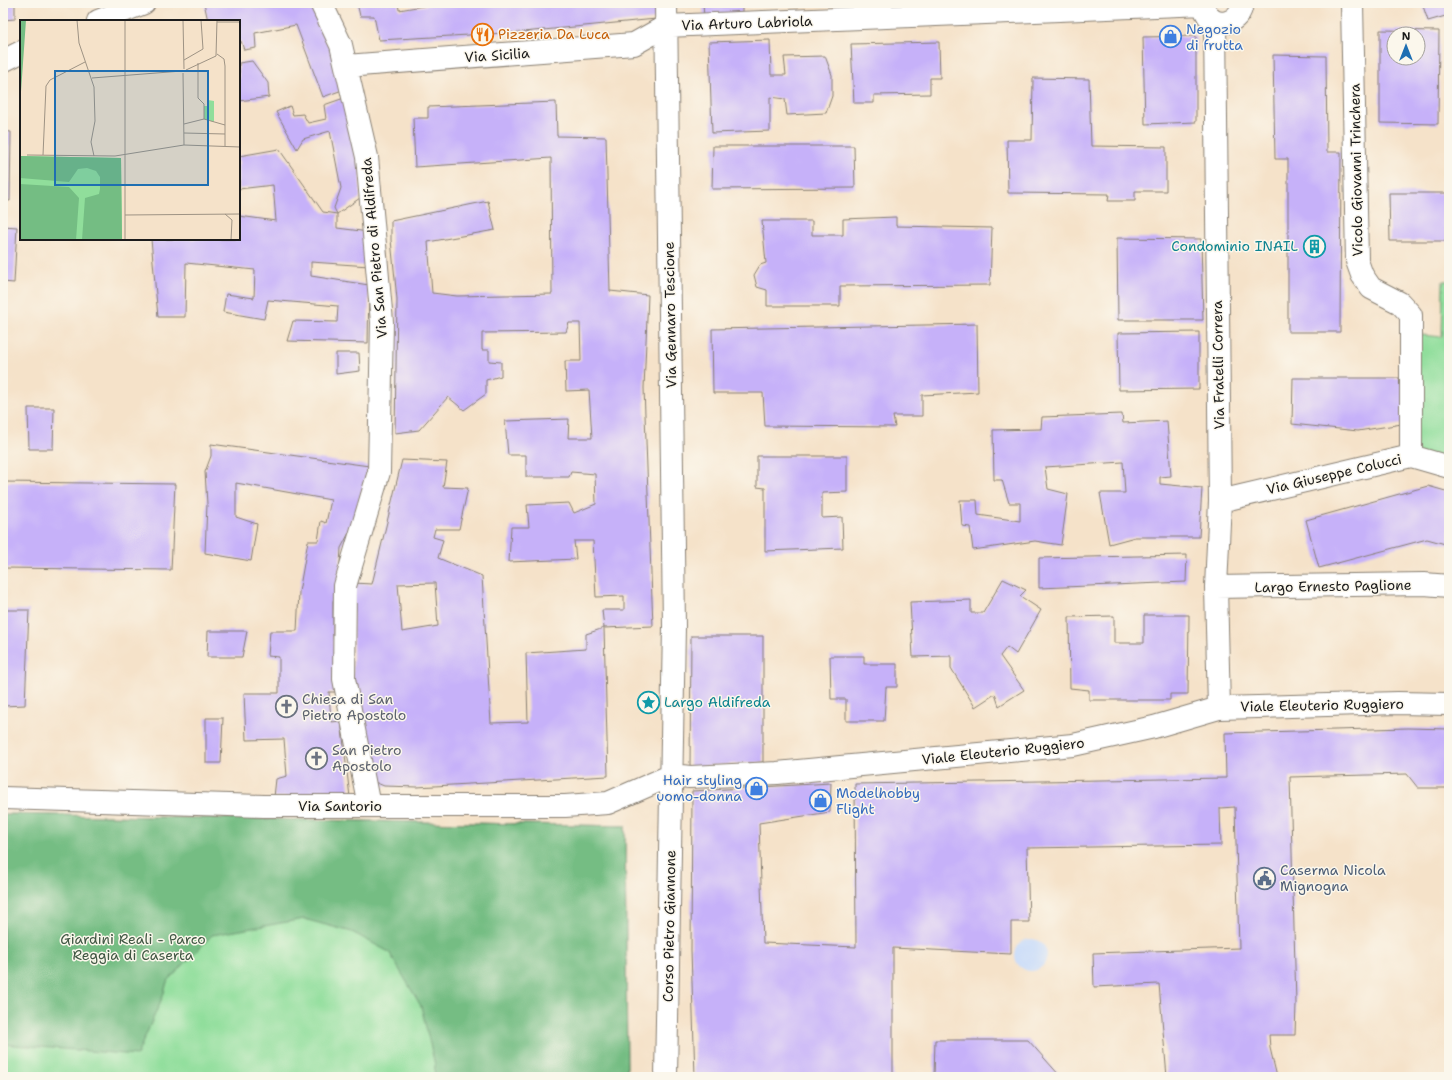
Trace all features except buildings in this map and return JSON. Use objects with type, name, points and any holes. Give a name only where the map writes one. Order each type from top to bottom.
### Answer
[{"type":"street","points":[[101,20],[144,3]]},
{"type":"street","name":"Via San Pietro di Aldifreda","points":[[321,3],[341,45],[367,157],[382,322],[379,472],[345,586],[344,679],[369,806]]},
{"type":"street","name":"Via Gennaro Tescione","points":[[666,3],[674,626],[672,775]]},
{"type":"street","points":[[1208,10],[1227,23],[1233,20],[1240,11],[1242,3]]},
{"type":"street","name":"Vicolo Giovanni Trinchera","points":[[1352,3],[1357,261],[1362,275],[1371,288],[1400,303],[1411,315],[1411,456]]},
{"type":"street","name":"Via Arturo Labriola","points":[[666,26],[924,9],[1208,10]]},
{"type":"street","name":"Via Fratelli Correra","points":[[1208,10],[1220,501],[1216,587],[1219,708]]},
{"type":"street","name":"Via Sicilia","points":[[346,66],[634,44],[666,26]]},
{"type":"street","points":[[3,61],[20,52]]},
{"type":"street","name":"Via Giuseppe Colucci","points":[[1220,501],[1411,456],[1449,467]]},
{"type":"street","name":"Largo Ernesto Paglione","points":[[1216,587],[1424,584],[1449,586]]},
{"type":"street","name":"Viale Eleuterio Ruggiero","points":[[672,775],[690,777],[777,773],[1073,745],[1154,727],[1219,708],[1398,703],[1449,704]]},
{"type":"street","name":"Via Santorio","points":[[3,798],[264,806],[565,806],[608,803],[672,775]]},
{"type":"street","name":"Corso Pietro Giannone","points":[[666,1077],[672,775]]},
{"type":"shaded area","points":[[1028,939],[1034,939],[1044,946],[1047,955],[1046,961],[1040,968],[1034,971],[1028,971],[1018,964],[1015,958],[1015,952],[1022,942]]},
{"type":"green space","points":[[1443,281],[1449,281],[1449,467],[1411,456],[1412,334],[1442,337]]},
{"type":"green space","name":"Giardini Reali - Parco Reggia di Caserta","points":[[3,814],[625,826],[627,1077],[3,1077]]},
{"type":"green space","name":"Giardini Reali - Parco Reggia di Caserta","points":[[3,814],[625,826],[627,1077],[434,1077],[435,1065],[421,1006],[389,952],[352,932],[304,919],[212,935],[167,982],[163,996],[137,1055],[3,1044]]},
{"type":"place","name":"Pizzeria Da Luca","points":[[482,34]]},
{"type":"place","name":"Negozio di frutta","points":[[1170,37]]},
{"type":"place","name":"Condominio INAIL","points":[[1314,246]]},
{"type":"place","name":"Largo Aldifreda","points":[[648,702]]},
{"type":"place","name":"Chiesa di San Pietro Apostolo","points":[[287,707]]},
{"type":"place","name":"San Pietro Apostolo","points":[[316,758]]},
{"type":"place","name":"Hair styling uomo-donna","points":[[757,788]]},
{"type":"place","name":"Modelhobby Flight","points":[[820,801]]},
{"type":"place","name":"Caserma Nicola Mignogna","points":[[1265,878]]}]
